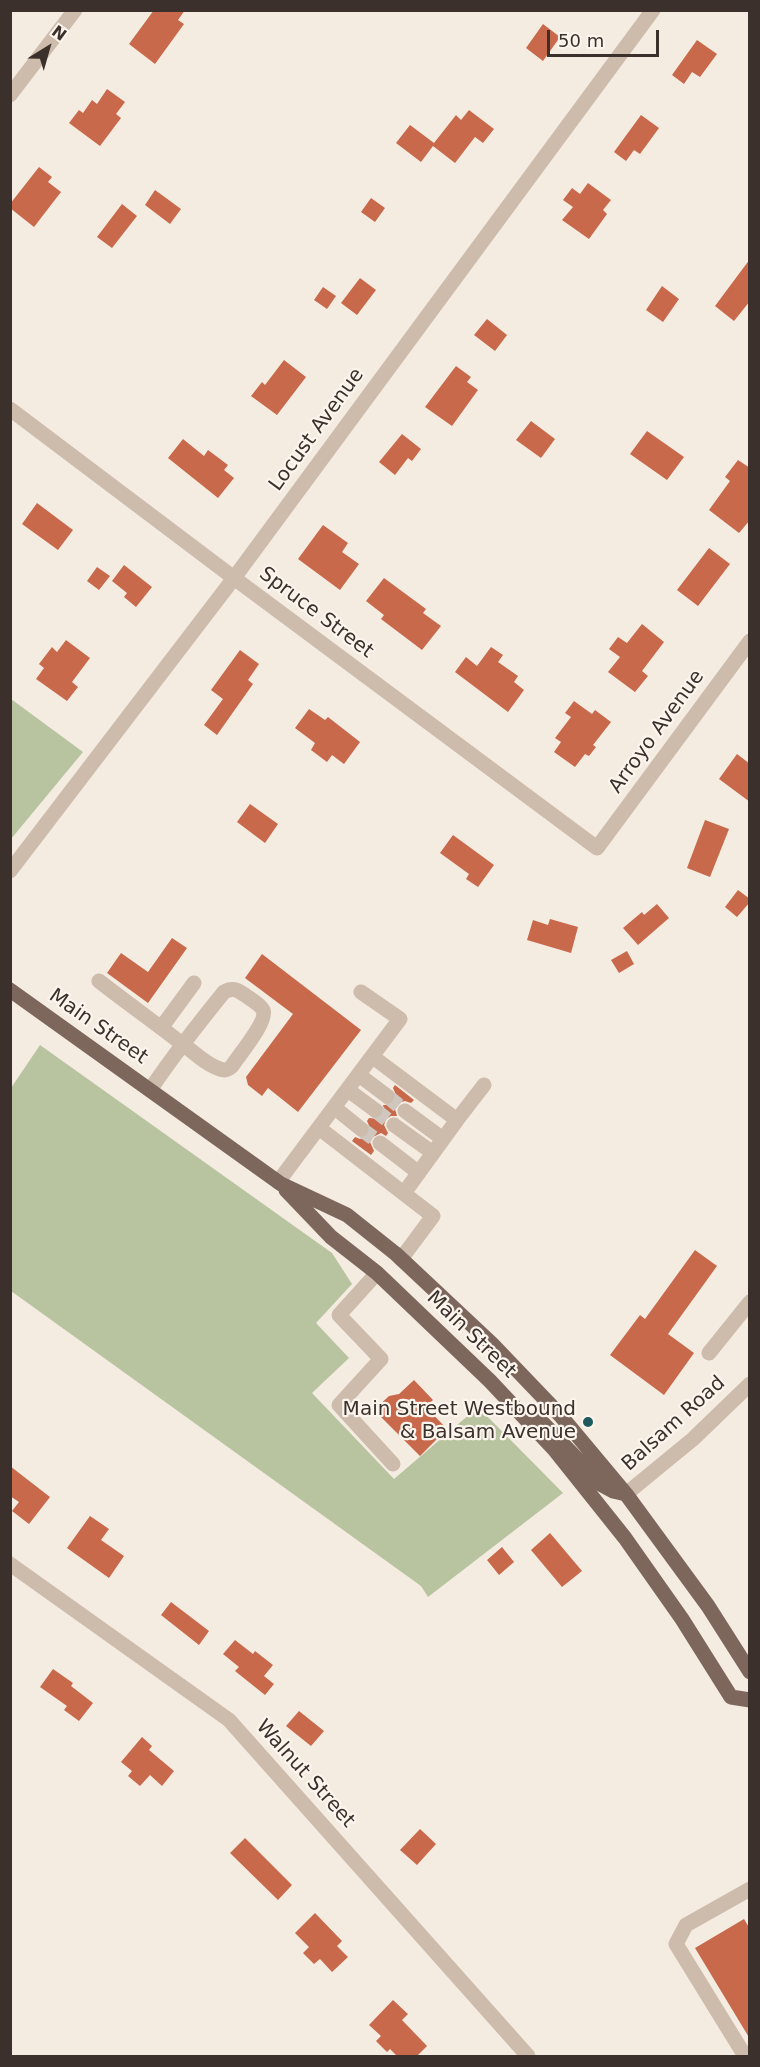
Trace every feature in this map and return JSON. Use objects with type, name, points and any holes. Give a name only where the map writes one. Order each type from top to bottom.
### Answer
[{"type":"main road","name":"Main Street","points":[[10,990],[278,1182],[347,1215],[401,1259],[492,1344],[560,1415],[626,1494],[708,1606],[750,1672]]},
{"type":"main road","name":"Main Street","points":[[278,1182],[331,1237],[377,1273],[490,1381],[554,1449],[625,1538],[682,1619],[731,1696],[750,1700]]},
{"type":"main road","points":[[490,1381],[527,1407],[603,1485],[613,1491],[626,1494]]},
{"type":"street","points":[[10,95],[75,10]]},
{"type":"street","name":"Locust Avenue","points":[[10,871],[234,578],[653,10]]},
{"type":"street","name":"Spruce Street","points":[[10,409],[597,848]]},
{"type":"street","name":"Arroyo Avenue","points":[[597,848],[750,641]]},
{"type":"street","points":[[99,981],[161,1028],[183,1044],[213,1066],[222,1070],[228,1069],[260,1026],[264,1017],[263,1011],[260,1006],[237,990],[230,989],[224,992],[183,1044],[168,1062],[150,1090]]},
{"type":"street","points":[[161,1028],[194,983]]},
{"type":"street","points":[[278,1182],[400,1019],[361,992]]},
{"type":"street","points":[[373,1057],[457,1120]]},
{"type":"street","points":[[359,1075],[387,1096]]},
{"type":"street","points":[[404,1193],[484,1085]]},
{"type":"street","points":[[348,1090],[375,1110]]},
{"type":"street","points":[[335,1108],[361,1129]]},
{"type":"street","points":[[405,1111],[443,1139]]},
{"type":"street","points":[[394,1125],[433,1153]]},
{"type":"street","points":[[319,1128],[433,1216],[401,1259]]},
{"type":"street","points":[[380,1143],[419,1173]]},
{"type":"street","points":[[377,1273],[339,1315],[381,1359],[339,1405],[393,1464]]},
{"type":"street","points":[[709,1353],[750,1302]]},
{"type":"street","name":"Balsam Road","points":[[626,1494],[693,1439],[750,1384]]},
{"type":"street","name":"Walnut Street","points":[[10,1564],[229,1720],[528,2056]]},
{"type":"street","points":[[745,2056],[676,1944],[686,1925],[750,1889]]},
{"type":"green space","points":[[11,699],[83,752],[11,839]]},
{"type":"green space","points":[[40,1045],[332,1253],[352,1284],[316,1323],[349,1358],[312,1393],[394,1479],[478,1407],[563,1493],[428,1597],[421,1586],[11,1291],[11,1088]]},
{"type":"building","points":[[154,10],[185,10],[178,20],[184,24],[155,64],[129,44]]},
{"type":"building","points":[[543,24],[560,37],[543,61],[526,48]]},
{"type":"building","points":[[697,40],[717,54],[700,77],[692,72],[684,84],[672,75]]},
{"type":"building","points":[[107,89],[125,102],[116,114],[121,118],[100,146],[69,123],[79,110],[83,113],[92,100],[97,104]]},
{"type":"building","points":[[469,110],[494,129],[483,143],[475,137],[455,163],[433,146],[421,162],[396,143],[410,125],[434,143],[456,115],[461,120]]},
{"type":"building","points":[[641,115],[659,128],[640,154],[634,150],[626,161],[614,152]]},
{"type":"building","points":[[39,167],[52,177],[48,182],[61,192],[34,227],[10,208],[10,204]]},
{"type":"building","points":[[588,183],[611,200],[603,210],[607,214],[589,239],[562,220],[573,207],[563,200],[572,188],[580,194]]},
{"type":"building","points":[[155,190],[181,209],[170,224],[145,205]]},
{"type":"building","points":[[371,198],[385,208],[375,222],[361,212]]},
{"type":"building","points":[[122,204],[137,216],[112,248],[97,237]]},
{"type":"building","points":[[750,259],[750,301],[734,321],[715,306]]},
{"type":"building","points":[[360,278],[376,290],[357,315],[341,303]]},
{"type":"building","points":[[662,286],[679,299],[663,322],[646,310]]},
{"type":"building","points":[[323,287],[336,296],[327,309],[314,300]]},
{"type":"building","points":[[487,319],[507,335],[495,351],[474,335]]},
{"type":"building","points":[[284,360],[306,377],[277,415],[251,396],[262,382],[265,385]]},
{"type":"building","points":[[456,366],[471,377],[467,382],[478,390],[452,426],[425,407]]},
{"type":"building","points":[[531,421],[555,439],[541,458],[516,440]]},
{"type":"building","points":[[647,431],[684,457],[667,480],[630,454]]},
{"type":"building","points":[[402,434],[421,449],[412,461],[408,458],[395,475],[379,462]]},
{"type":"building","points":[[183,439],[204,456],[208,450],[228,465],[224,470],[234,478],[218,498],[168,458]]},
{"type":"building","points":[[738,460],[750,468],[750,520],[739,533],[709,510],[730,481],[725,477]]},
{"type":"building","points":[[37,503],[73,530],[58,550],[22,524]]},
{"type":"building","points":[[323,525],[348,543],[342,552],[359,564],[340,590],[298,559]]},
{"type":"building","points":[[709,548],[730,564],[698,606],[677,590]]},
{"type":"building","points":[[124,565],[152,587],[136,607],[124,597],[127,593],[112,581]]},
{"type":"building","points":[[97,567],[110,576],[99,590],[87,581]]},
{"type":"building","points":[[384,578],[426,609],[423,613],[441,626],[422,650],[381,619],[384,615],[366,601]]},
{"type":"building","points":[[642,624],[664,642],[642,671],[648,676],[635,692],[608,672],[620,657],[609,649],[618,637],[627,643]]},
{"type":"building","points":[[66,640],[90,658],[72,682],[78,687],[67,701],[36,679],[44,668],[39,664],[52,647],[57,652]]},
{"type":"building","points":[[491,647],[503,655],[498,662],[518,676],[514,682],[524,690],[508,712],[455,672],[466,657],[477,666]]},
{"type":"building","points":[[240,650],[259,664],[248,680],[253,684],[217,735],[204,725],[223,699],[211,690]]},
{"type":"building","points":[[574,701],[592,714],[595,710],[611,722],[593,745],[596,747],[589,756],[585,754],[575,767],[554,752],[561,742],[555,738],[571,717],[565,713]]},
{"type":"building","points":[[309,709],[325,720],[328,717],[360,742],[344,764],[332,755],[327,762],[311,750],[315,743],[295,728]]},
{"type":"building","points":[[737,754],[750,764],[750,802],[719,779]]},
{"type":"building","points":[[250,804],[278,824],[265,843],[237,822]]},
{"type":"building","points":[[705,820],[729,829],[710,877],[687,868]]},
{"type":"building","points":[[453,835],[494,865],[478,887],[466,879],[469,874],[440,853]]},
{"type":"building","points":[[738,890],[750,899],[750,902],[737,917],[725,907]]},
{"type":"building","points":[[657,904],[669,918],[638,945],[623,928],[642,912],[644,915]]},
{"type":"building","points":[[550,919],[578,927],[571,953],[527,940],[533,920],[548,925]]},
{"type":"building","points":[[172,938],[187,948],[148,1003],[107,973],[121,953],[148,972]]},
{"type":"building","points":[[627,951],[634,964],[619,973],[611,960]]},
{"type":"building","points":[[262,954],[361,1030],[298,1112],[268,1088],[262,1096],[248,1085],[246,1077],[293,1014],[245,978]]},
{"type":"building","points":[[395,1085],[414,1100],[411,1103],[401,1102],[395,1109],[397,1116],[386,1119],[384,1125],[388,1133],[386,1136],[381,1133],[373,1137],[370,1142],[374,1151],[371,1155],[352,1141],[355,1137],[360,1139],[368,1136],[371,1130],[367,1121],[369,1118],[379,1119],[385,1112],[383,1105],[390,1105],[394,1102],[397,1097],[393,1088]]},
{"type":"building","points":[[695,1250],[717,1266],[668,1334],[694,1353],[664,1395],[610,1355],[640,1315],[645,1319]]},
{"type":"building","points":[[414,1380],[433,1400],[426,1407],[447,1429],[420,1456],[374,1410],[389,1396],[399,1394]]},
{"type":"building","points":[[10,1466],[50,1497],[29,1524],[12,1511],[19,1502],[10,1496]]},
{"type":"building","points":[[90,1516],[109,1529],[101,1540],[124,1556],[109,1578],[67,1548]]},
{"type":"building","points":[[550,1533],[582,1571],[562,1587],[531,1550]]},
{"type":"building","points":[[502,1547],[514,1562],[499,1575],[487,1560]]},
{"type":"building","points":[[171,1602],[209,1631],[199,1645],[161,1615]]},
{"type":"building","points":[[235,1640],[253,1654],[255,1651],[273,1665],[264,1676],[274,1684],[265,1695],[235,1671],[239,1667],[223,1654]]},
{"type":"building","points":[[53,1669],[73,1683],[71,1686],[93,1703],[79,1721],[64,1710],[67,1706],[40,1687]]},
{"type":"building","points":[[299,1711],[324,1731],[311,1746],[286,1726]]},
{"type":"building","points":[[142,1737],[152,1746],[149,1750],[174,1771],[162,1786],[150,1775],[140,1786],[128,1776],[132,1771],[121,1762]]},
{"type":"building","points":[[420,1829],[436,1844],[417,1865],[400,1850]]},
{"type":"building","points":[[245,1838],[292,1885],[278,1900],[230,1853]]},
{"type":"building","points":[[315,1913],[342,1941],[337,1946],[348,1957],[332,1972],[320,1959],[314,1964],[303,1953],[309,1947],[295,1933]]},
{"type":"building","points":[[744,1919],[750,1929],[750,2039],[695,1948]]},
{"type":"building","points":[[393,2000],[408,2014],[402,2020],[427,2046],[417,2056],[397,2056],[390,2049],[387,2052],[376,2041],[381,2036],[369,2025]]},
{"type":"tunnel","points":[[387,1096],[405,1111]]},
{"type":"tunnel","points":[[375,1110],[394,1125]]},
{"type":"tunnel","points":[[361,1129],[380,1143]]},
{"type":"place","name":"Main Street Westbound & Balsam Avenue","points":[[588,1422]]}]
